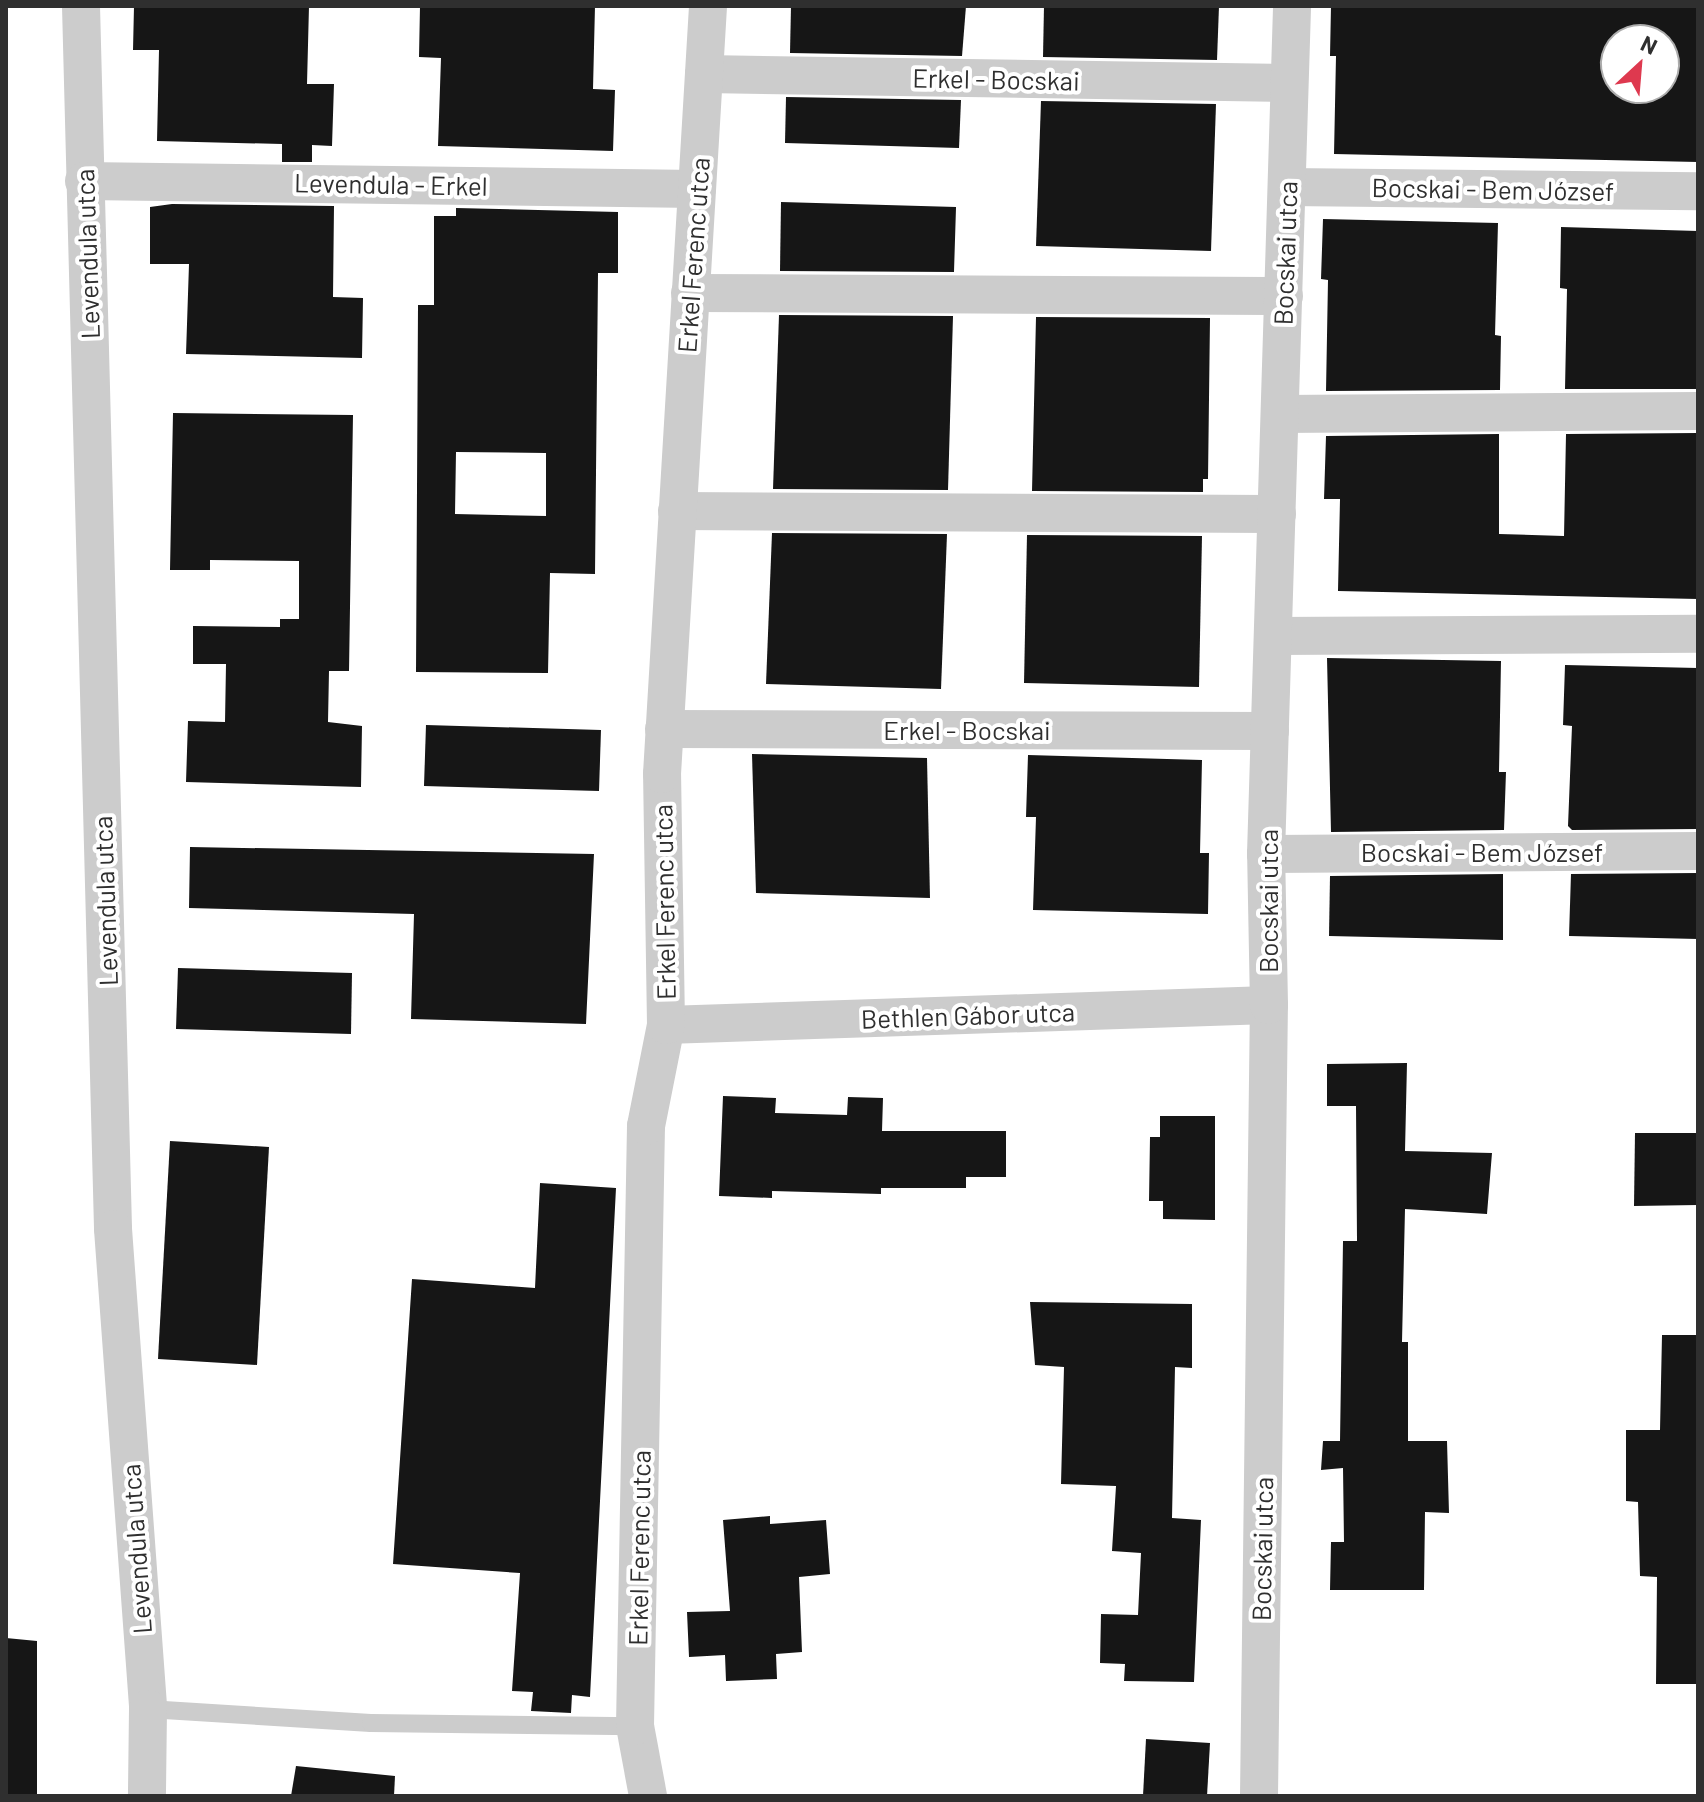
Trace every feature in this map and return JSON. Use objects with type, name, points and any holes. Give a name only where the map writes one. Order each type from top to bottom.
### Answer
[{"type":"street","name":"Levendula utca","points":[[81,6],[113,1229],[148,1709],[147,1796]]},
{"type":"street","name":"Erkel Ferenc utca","points":[[648,1796],[635,1726],[646,1126],[666,1025],[664,729],[708,6]]},
{"type":"street","name":"Bocskai utca","points":[[1259,1796],[1269,1005],[1266,854],[1287,187],[1287,83],[1292,6]]},
{"type":"street","name":"Erkel - Bocskai","points":[[704,74],[1287,83]]},
{"type":"street","name":"Levendula - Erkel","points":[[84,181],[697,189]]},
{"type":"street","name":"Bocskai - Bem József","points":[[1287,187],[1698,191]]},
{"type":"street","points":[[690,293],[1284,296]]},
{"type":"street","points":[[1280,414],[1698,411]]},
{"type":"street","points":[[677,511],[1277,514]]},
{"type":"street","points":[[1273,636],[1698,634]]},
{"type":"street","name":"Erkel - Bocskai","points":[[664,729],[1270,731]]},
{"type":"street","name":"Bocskai - Bem József","points":[[1266,854],[1698,851]]},
{"type":"street","name":"Bethlen Gábor utca","points":[[666,1025],[1269,1005]]},
{"type":"lane","points":[[148,1709],[371,1723],[635,1726]]},
{"type":"building","points":[[134,6],[309,6],[307,84],[334,84],[332,146],[312,145],[312,162],[282,162],[282,144],[157,141],[159,50],[133,50]]},
{"type":"building","points":[[420,6],[595,6],[593,89],[615,90],[613,151],[438,146],[441,58],[419,57]]},
{"type":"building","points":[[791,6],[966,6],[962,56],[790,53]]},
{"type":"building","points":[[1044,6],[1219,6],[1217,60],[1043,57]]},
{"type":"building","points":[[1331,6],[1698,6],[1698,162],[1334,154],[1336,56],[1330,56]]},
{"type":"building","points":[[786,97],[961,100],[959,148],[785,143]]},
{"type":"building","points":[[1041,101],[1216,104],[1211,251],[1036,246]]},
{"type":"building","points":[[781,202],[956,207],[954,272],[780,271]]},
{"type":"building","points":[[172,204],[334,206],[333,297],[363,298],[362,358],[186,354],[189,264],[150,264],[150,207]]},
{"type":"building","points":[[456,208],[618,212],[618,273],[598,273],[595,574],[550,573],[548,673],[416,672],[418,305],[434,305],[434,216],[456,216]],"holes":[[[456,452],[546,453],[546,516],[455,514]]]},
{"type":"building","points":[[1323,219],[1498,223],[1495,335],[1501,336],[1500,390],[1326,391],[1328,280],[1321,279]]},
{"type":"building","points":[[1561,227],[1698,231],[1698,389],[1565,389],[1567,289],[1560,288]]},
{"type":"building","points":[[779,315],[953,316],[948,490],[773,489]]},
{"type":"building","points":[[1036,317],[1210,318],[1208,479],[1203,479],[1203,492],[1032,491]]},
{"type":"building","points":[[173,413],[353,415],[349,671],[329,671],[328,722],[362,726],[361,787],[186,782],[188,721],[225,722],[226,664],[193,664],[193,626],[280,627],[280,619],[299,619],[299,561],[210,560],[210,570],[170,570]]},
{"type":"building","points":[[1698,433],[1698,599],[1338,591],[1340,499],[1324,499],[1326,436],[1499,434],[1499,534],[1564,536],[1566,434]]},
{"type":"building","points":[[772,533],[947,534],[941,689],[766,684]]},
{"type":"building","points":[[1027,535],[1202,536],[1199,687],[1024,683]]},
{"type":"building","points":[[1327,658],[1501,661],[1499,772],[1506,772],[1504,830],[1331,832]]},
{"type":"building","points":[[1565,665],[1698,668],[1698,829],[1572,830],[1568,826],[1572,726],[1563,725]]},
{"type":"building","points":[[426,725],[601,730],[599,791],[424,786]]},
{"type":"building","points":[[752,754],[927,758],[930,898],[756,893]]},
{"type":"building","points":[[1028,755],[1202,760],[1200,853],[1209,853],[1208,914],[1033,910],[1036,817],[1026,817]]},
{"type":"building","points":[[190,847],[594,854],[586,1024],[411,1019],[414,914],[189,908]]},
{"type":"building","points":[[1698,873],[1698,939],[1569,936],[1571,874]]},
{"type":"building","points":[[1503,874],[1503,940],[1329,936],[1330,876]]},
{"type":"building","points":[[178,968],[352,973],[351,1034],[176,1029]]},
{"type":"building","points":[[1407,1063],[1405,1151],[1492,1153],[1487,1214],[1405,1209],[1402,1342],[1408,1342],[1408,1441],[1447,1441],[1449,1513],[1425,1512],[1424,1590],[1330,1590],[1331,1542],[1344,1542],[1343,1468],[1321,1470],[1323,1441],[1340,1441],[1343,1241],[1357,1241],[1356,1106],[1327,1106],[1327,1064]]},
{"type":"building","points":[[723,1096],[776,1098],[775,1113],[847,1115],[848,1097],[883,1098],[882,1131],[1006,1131],[1006,1177],[966,1177],[966,1188],[881,1188],[881,1194],[772,1191],[772,1198],[719,1196]]},
{"type":"building","points":[[1160,1116],[1215,1116],[1215,1220],[1163,1219],[1163,1201],[1149,1201],[1150,1137],[1160,1137]]},
{"type":"building","points":[[1635,1133],[1698,1133],[1698,1205],[1634,1206]]},
{"type":"building","points":[[170,1141],[269,1147],[257,1365],[158,1359]]},
{"type":"building","points":[[540,1183],[616,1188],[590,1697],[572,1695],[571,1713],[531,1711],[533,1692],[512,1691],[520,1573],[393,1564],[412,1279],[535,1288]]},
{"type":"building","points":[[1030,1302],[1192,1304],[1192,1368],[1175,1367],[1172,1518],[1201,1520],[1194,1682],[1124,1681],[1125,1664],[1100,1663],[1101,1614],[1138,1615],[1141,1553],[1112,1551],[1116,1486],[1061,1484],[1064,1367],[1035,1365]]},
{"type":"building","points":[[1662,1335],[1698,1335],[1698,1684],[1656,1684],[1657,1577],[1640,1576],[1638,1502],[1626,1501],[1626,1430],[1660,1430]]},
{"type":"building","points":[[770,1516],[770,1524],[826,1520],[830,1574],[799,1577],[802,1652],[776,1654],[777,1679],[726,1681],[725,1655],[689,1657],[687,1612],[730,1611],[723,1520]]},
{"type":"building","points":[[6,1638],[37,1641],[37,1796],[6,1796]]},
{"type":"building","points":[[1146,1739],[1210,1743],[1207,1796],[1143,1796]]},
{"type":"building","points":[[296,1766],[395,1776],[394,1796],[291,1796]]}]
